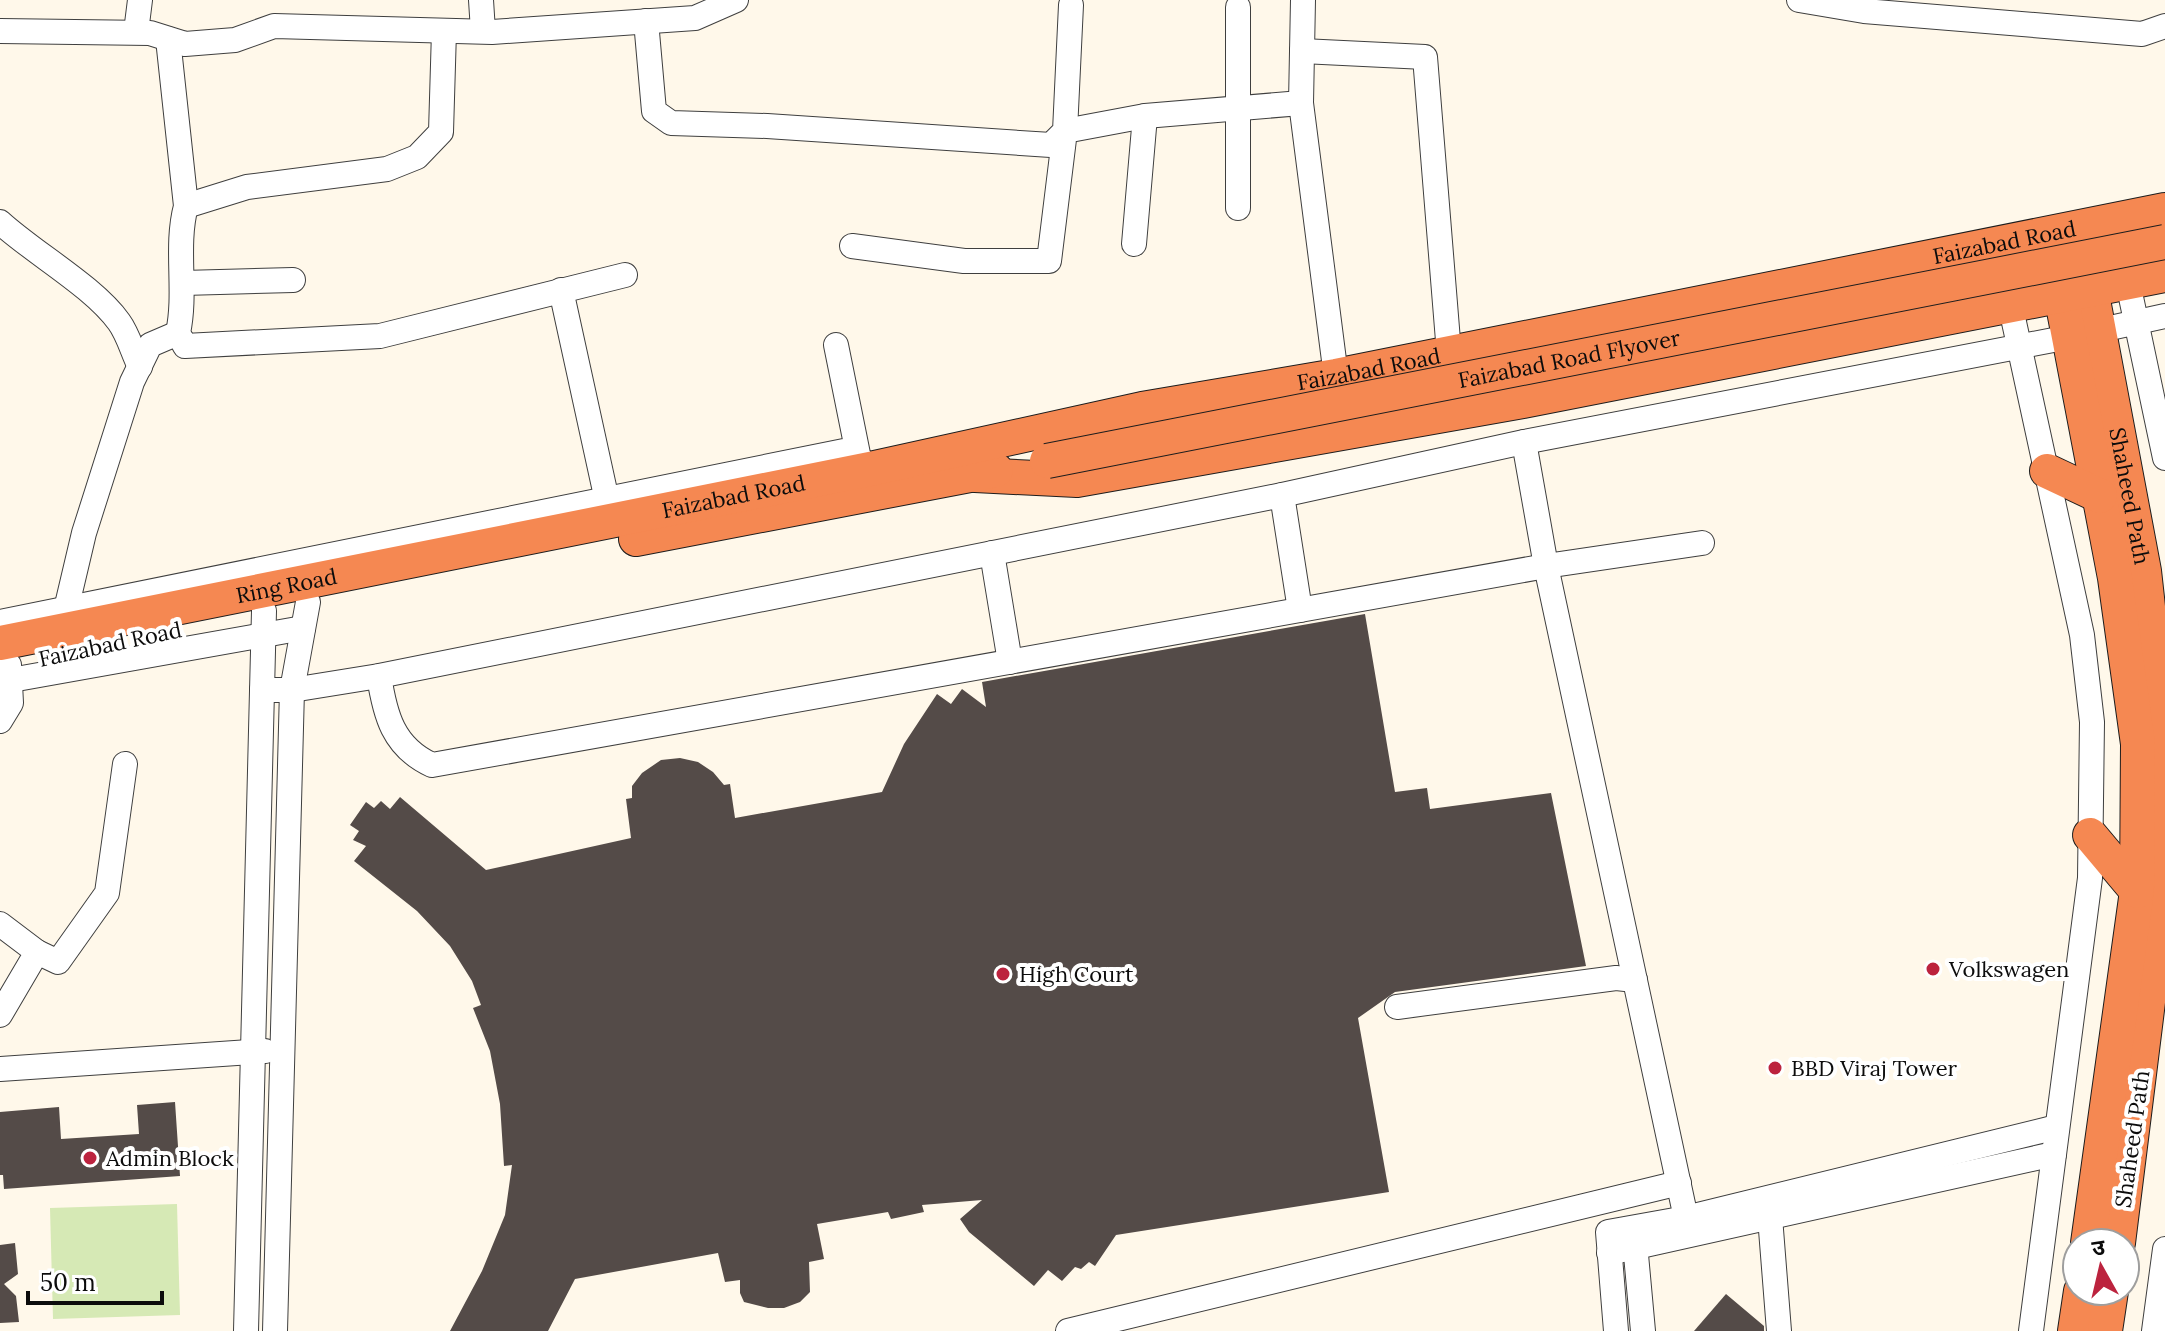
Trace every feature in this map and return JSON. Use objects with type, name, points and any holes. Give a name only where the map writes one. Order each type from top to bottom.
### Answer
[{"type":"highway","name":"Faizabad Road","points":[[573,529],[609,510],[867,464],[1142,409],[1336,376],[2165,210]]},
{"type":"highway","name":"Shaheed Path","points":[[2064,230],[2084,334],[2144,571],[2163,742],[2161,897],[2120,1227]]},
{"type":"highway","name":"Faizabad Road Flyover","points":[[975,475],[2165,242]]},
{"type":"highway","points":[[975,475],[1077,480],[1538,398],[2165,275]]},
{"type":"highway","name":"Shaheed Path","points":[[2084,334],[2100,496],[2115,578],[2138,744],[2137,891],[2090,1227]]},
{"type":"highway","points":[[2047,471],[2100,496]]},
{"type":"highway","name":"Faizabad Road","points":[[4,667],[305,615],[975,475]]},
{"type":"highway","name":"Ring Road","points":[[4,667],[63,621],[573,529]]},
{"type":"highway","points":[[2090,835],[2137,891]]},
{"type":"highway","points":[[2075,1331],[2079,1307]]},
{"type":"highway","points":[[2105,1331],[2109,1307]]},
{"type":"street","points":[[136,32],[140,0]]},
{"type":"street","points":[[481,0],[483,31]]},
{"type":"street","points":[[0,31],[136,32],[185,44],[235,40],[274,26],[483,31],[695,18],[736,0]]},
{"type":"street","points":[[1303,0],[1301,103],[1336,376]]},
{"type":"street","points":[[1811,1],[1904,7],[2142,34],[2165,26]]},
{"type":"street","points":[[852,246],[964,261],[1049,261],[1065,131],[1071,5]]},
{"type":"street","points":[[1238,7],[1238,208]]},
{"type":"street","points":[[646,21],[654,111],[671,123],[767,126],[1051,145],[1065,131],[1145,116],[1238,111],[1301,103]]},
{"type":"street","points":[[186,206],[247,187],[387,169],[417,157],[441,132],[444,31]]},
{"type":"street","points":[[168,39],[186,206],[182,221],[183,309],[178,333],[185,346],[380,336],[625,275]]},
{"type":"street","points":[[1302,51],[1425,57],[1449,353]]},
{"type":"street","points":[[1134,244],[1145,116]]},
{"type":"street","points":[[2114,220],[2165,458]]},
{"type":"street","points":[[0,222],[84,288],[119,322],[140,367]]},
{"type":"street","points":[[1996,244],[2082,635],[2092,722],[2090,878],[2031,1331]]},
{"type":"street","points":[[183,283],[293,280]]},
{"type":"street","points":[[0,622],[63,621],[609,510],[561,290]]},
{"type":"street","points":[[262,690],[292,690],[379,676],[1282,495],[1524,442],[2165,316]]},
{"type":"street","points":[[63,621],[84,533],[132,382],[150,345],[178,333]]},
{"type":"street","points":[[836,345],[867,464]]},
{"type":"street","points":[[1524,442],[1546,566],[1686,1218]]},
{"type":"street","points":[[1282,495],[1300,610]]},
{"type":"street","points":[[379,676],[385,710],[401,744],[414,757],[432,765],[1546,566],[1702,543]]},
{"type":"street","points":[[992,553],[1010,662]]},
{"type":"street","points":[[275,1331],[292,690],[305,615]]},
{"type":"street","points":[[246,1331],[264,623]]},
{"type":"street","points":[[0,721],[11,703],[4,667]]},
{"type":"street","points":[[0,924],[37,952],[58,962],[107,893],[125,764]]},
{"type":"street","points":[[0,1015],[37,952]]},
{"type":"street","points":[[1397,1007],[1616,978],[1635,980]]},
{"type":"street","points":[[0,1069],[283,1050]]},
{"type":"street","points":[[1634,1237],[1686,1218],[2057,1127]]},
{"type":"street","points":[[1616,1331],[1608,1232],[1634,1237],[1770,1217],[2054,1154]]},
{"type":"street","points":[[1068,1331],[1679,1183]]},
{"type":"street","points":[[1770,1217],[1779,1331]]},
{"type":"street","points":[[1634,1237],[1643,1331]]},
{"type":"street","points":[[2161,1331],[2154,1330],[2165,1249]]},
{"type":"green space","points":[[177,1204],[180,1315],[53,1319],[50,1208]]},
{"type":"building","name":"High Court","points":[[1365,614],[1395,792],[1427,788],[1430,809],[1551,793],[1586,966],[1395,992],[1358,1018],[1389,1192],[1116,1235],[1095,1266],[1089,1262],[1081,1269],[1075,1267],[1062,1281],[1048,1270],[1034,1286],[969,1232],[960,1219],[982,1200],[922,1205],[924,1212],[891,1219],[888,1212],[817,1224],[824,1259],[809,1262],[810,1292],[800,1302],[784,1308],[744,1302],[740,1280],[725,1282],[718,1253],[575,1279],[548,1331],[450,1331],[482,1271],[505,1215],[512,1165],[504,1166],[500,1104],[490,1051],[473,1008],[481,1005],[472,981],[450,946],[417,911],[354,861],[366,846],[353,840],[359,831],[350,825],[366,802],[374,808],[381,801],[390,809],[400,797],[486,870],[631,838],[626,799],[632,798],[632,786],[642,773],[661,760],[680,758],[698,762],[713,772],[724,785],[730,784],[735,818],[882,792],[904,744],[937,694],[951,704],[962,689],[986,707],[982,682]]},
{"type":"building","name":"Admin Block","points":[[175,1102],[180,1176],[4,1189],[3,1175],[0,1175],[0,1112],[59,1107],[61,1139],[139,1134],[137,1105]]},
{"type":"building","points":[[15,1243],[18,1274],[4,1284],[16,1296],[19,1322],[0,1323],[0,1245]]},
{"type":"building","points":[[1726,1294],[1764,1326],[1764,1331],[1694,1331]]},
{"type":"place","name":"Volkswagen","points":[[1933,969]]},
{"type":"place","name":"High Court","points":[[1003,974]]},
{"type":"place","name":"BBD Viraj Tower","points":[[1775,1068]]},
{"type":"place","name":"Admin Block","points":[[90,1158]]}]
